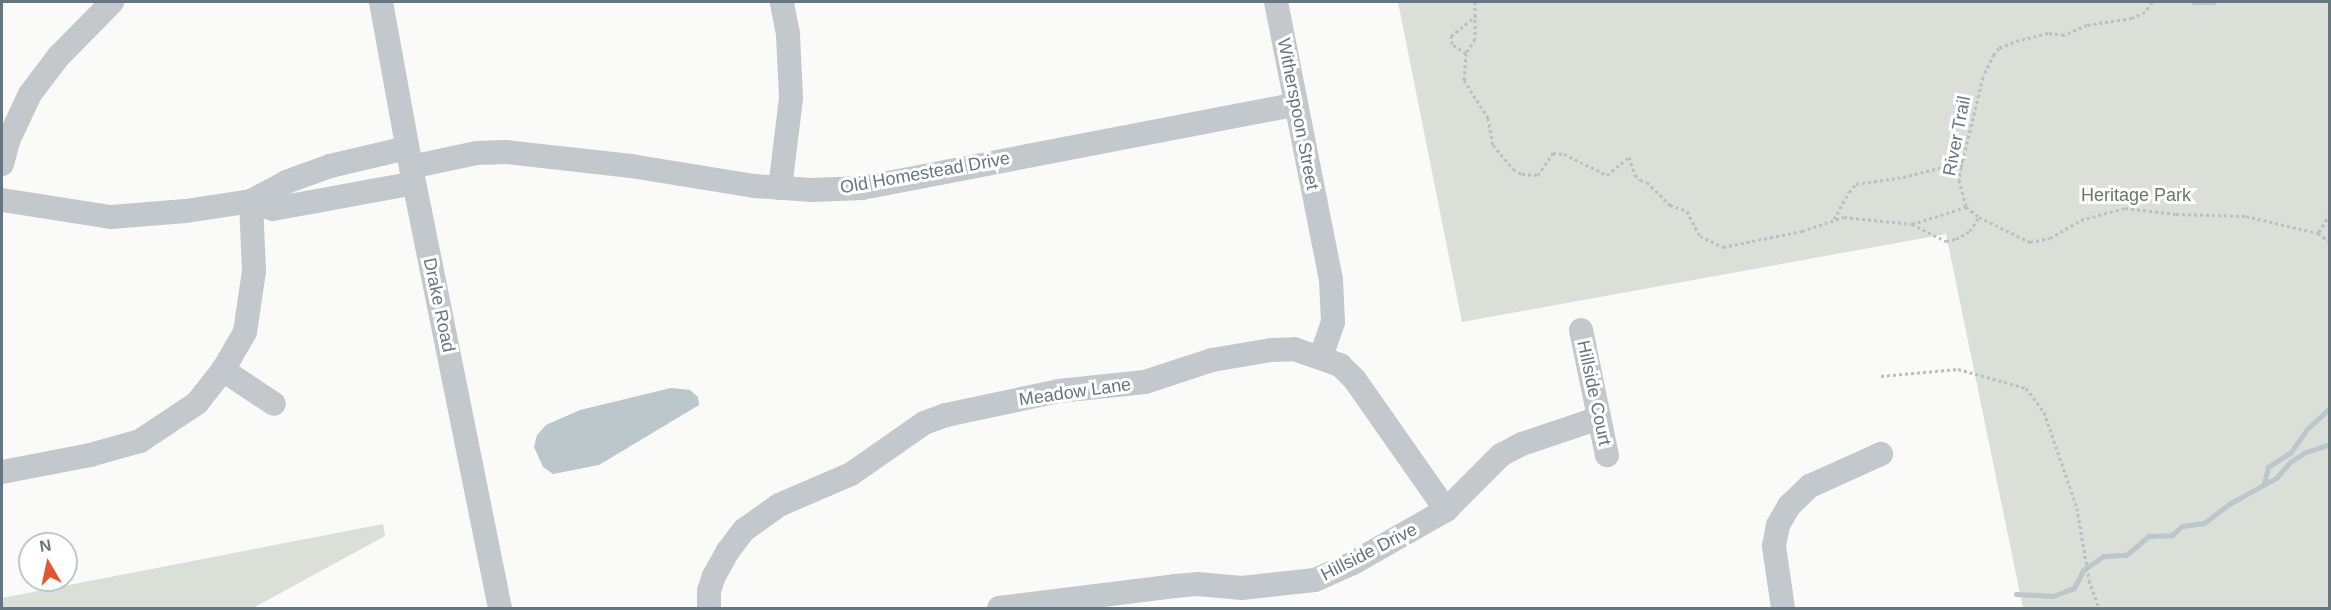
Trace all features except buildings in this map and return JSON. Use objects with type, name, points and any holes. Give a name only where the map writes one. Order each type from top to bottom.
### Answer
[{"type":"street","points":[[2,164],[8,141],[30,94],[59,56],[112,2]]},
{"type":"street","name":"Drake Road","points":[[381,2],[410,166],[500,609]]},
{"type":"street","points":[[780,188],[791,98],[788,34],[782,2]]},
{"type":"street","name":"Witherspoon Street","points":[[1276,2],[1331,280],[1333,322],[1321,357]]},
{"type":"street","name":"Old Homestead Drive","points":[[251,201],[273,209],[410,166],[477,153],[506,152],[555,156],[780,188],[812,190],[862,188],[1295,105]]},
{"type":"street","name":"Old Homestead Drive","points":[[2,200],[111,217],[186,211],[251,201],[286,182],[330,166],[410,166]]},
{"type":"street","points":[[2,472],[90,455],[140,441],[196,402],[223,370],[244,332],[254,272],[251,201]]},
{"type":"street","name":"Hillside Court","points":[[1581,330],[1606,455]]},
{"type":"street","name":"Meadow Lane","points":[[709,609],[709,591],[714,576],[728,551],[744,530],[779,505],[851,474],[924,423],[957,412],[1059,391],[1145,382],[1224,358],[1294,349],[1340,365],[1354,380],[1446,510]]},
{"type":"street","points":[[223,370],[274,404]]},
{"type":"street","name":"Hillside Drive","points":[[999,609],[1175,586],[1197,584],[1242,588],[1315,580],[1335,573],[1446,510],[1501,455],[1522,444],[1599,418]]},
{"type":"street","points":[[1783,609],[1774,546],[1778,525],[1789,506],[1810,486],[1881,454]]},
{"type":"path","points":[[1475,2],[1474,39],[1466,53],[1464,80],[1488,118],[1493,145],[1513,169],[1522,174],[1538,175],[1553,153],[1564,154],[1607,175],[1629,157],[1635,175],[1640,180],[1647,182],[1670,205],[1688,211],[1700,236],[1723,247],[1802,231],[1834,219],[1854,216],[1912,224],[1946,241],[1956,239],[1970,231],[1979,218]]},
{"type":"path","name":"River Trail","points":[[1966,207],[1959,180],[1983,77],[1999,48],[2048,33],[2064,34],[2087,25],[2132,18],[2145,12],[2151,2]]},
{"type":"path","points":[[1466,53],[1452,44],[1451,36],[1476,16]]},
{"type":"path","points":[[1834,219],[1848,192],[1856,184],[1903,177],[1963,162]]},
{"type":"path","points":[[1912,224],[1966,207],[1979,218],[2030,242],[2050,238],[2090,216],[2125,208],[2176,214],[2246,216],[2318,232],[2330,242]]},
{"type":"path","points":[[2318,232],[2330,214]]},
{"type":"path","points":[[1881,376],[1958,369],[2026,388],[2044,412],[2077,508],[2089,580],[2099,609]]},
{"type":"green space","name":"Heritage Park","points":[[1398,2],[2329,2],[2329,608],[2023,608],[1946,234],[1462,322]]},
{"type":"green space","points":[[383,524],[385,536],[253,608],[2,608],[2,598],[33,592],[78,592],[78,583]]},
{"type":"shaded area","points":[[671,388],[690,390],[698,397],[699,405],[599,465],[553,474],[543,467],[534,447],[537,435],[546,425],[580,410]]},
{"type":"waterway","points":[[2194,2],[2213,2]]},
{"type":"waterway","points":[[2264,484],[2268,467],[2291,452],[2308,428],[2330,408]]},
{"type":"waterway","points":[[2016,594],[2053,596],[2074,588],[2083,570],[2104,556],[2126,555],[2149,536],[2172,535],[2182,526],[2204,523],[2229,504],[2276,478],[2290,462],[2306,452],[2330,444]]}]
